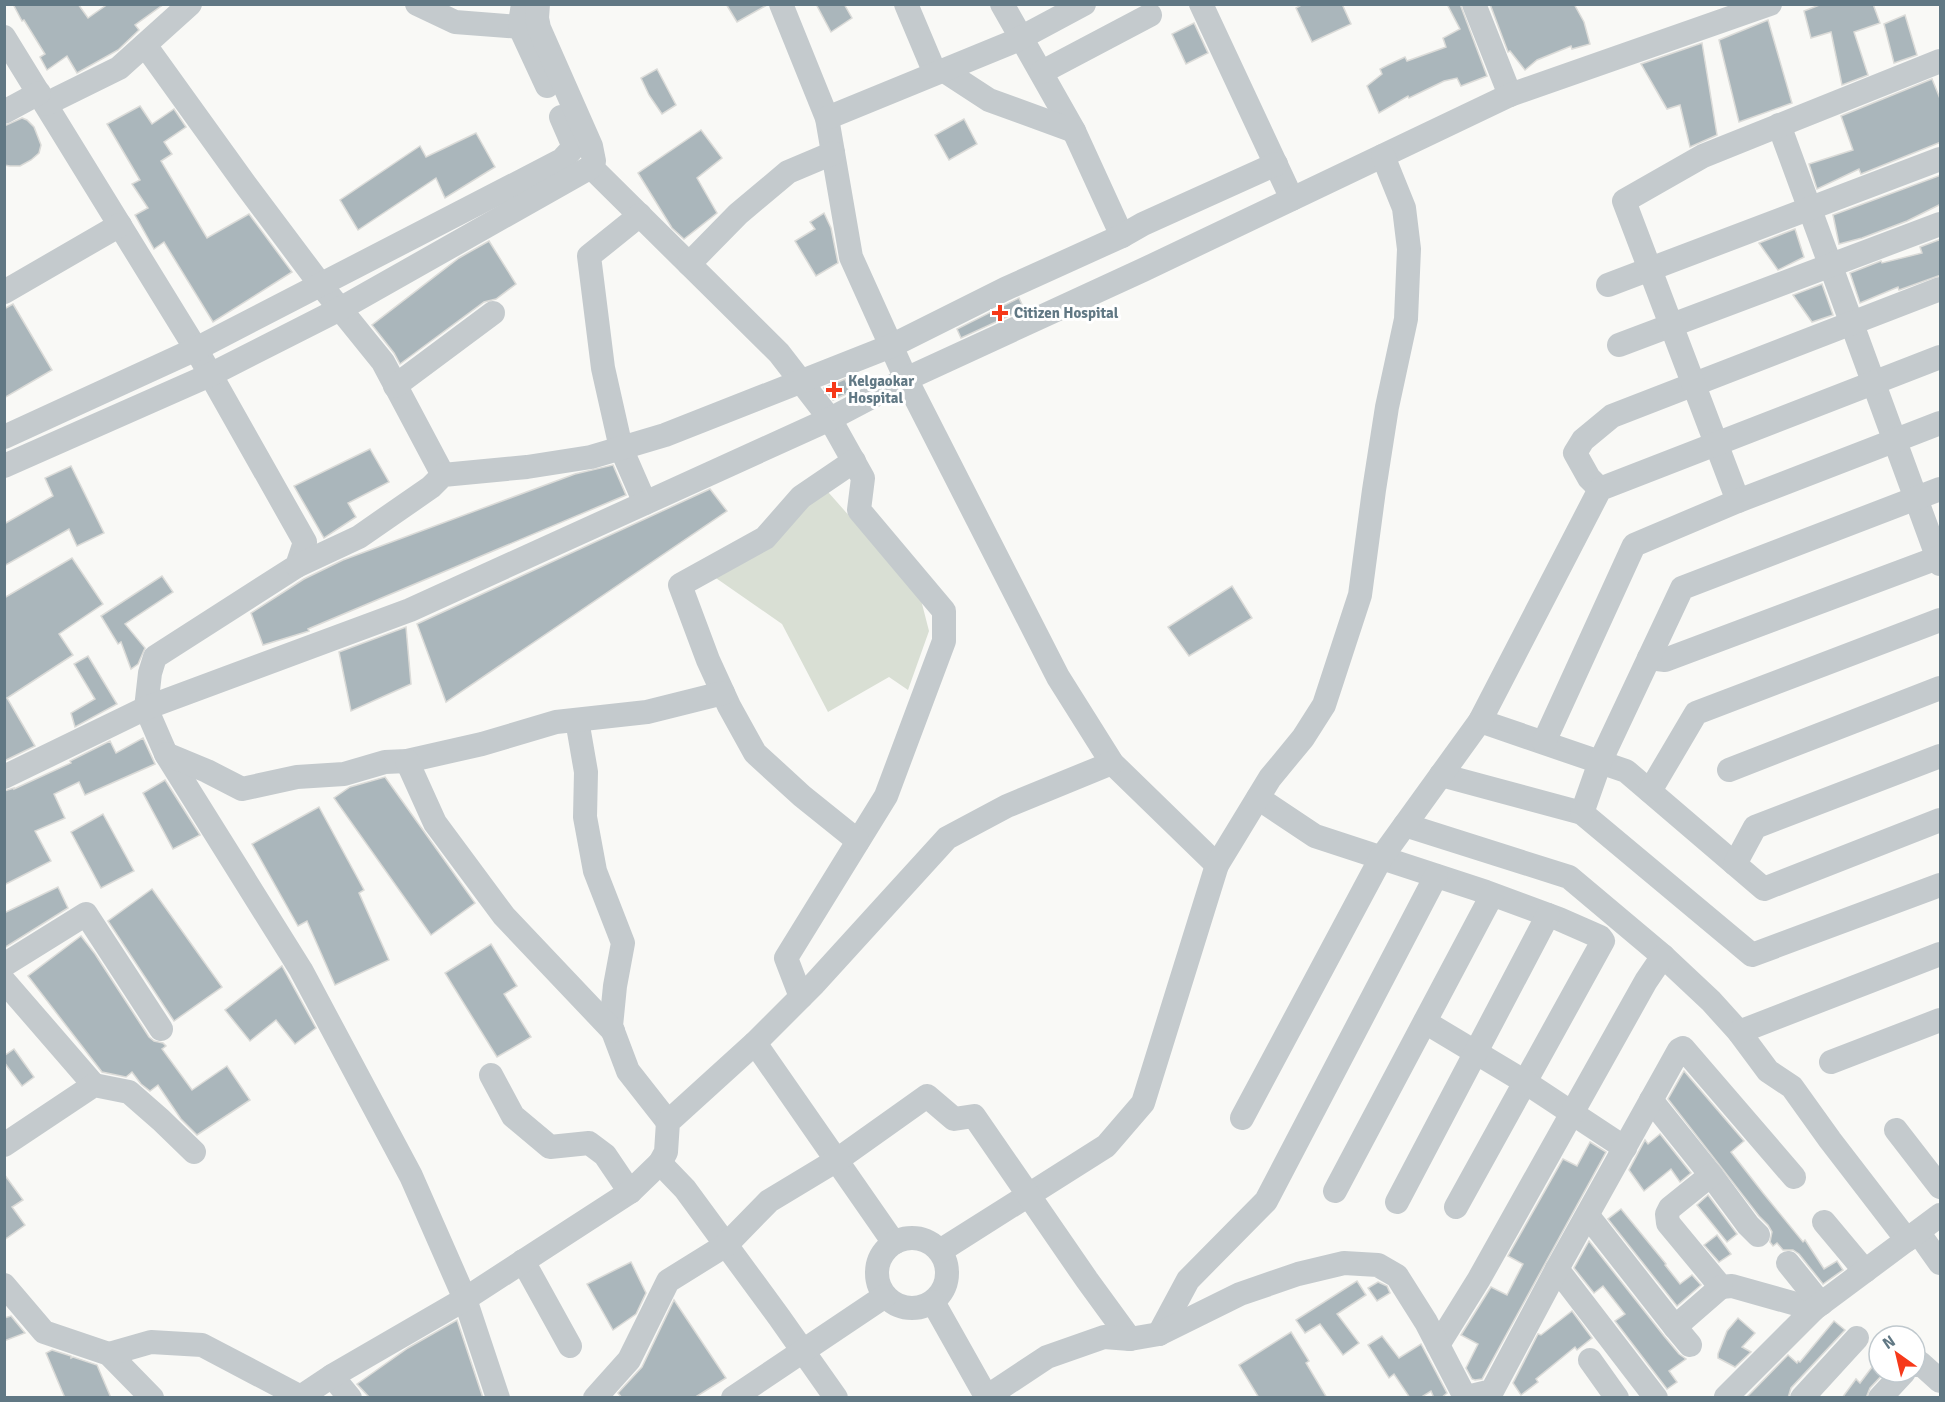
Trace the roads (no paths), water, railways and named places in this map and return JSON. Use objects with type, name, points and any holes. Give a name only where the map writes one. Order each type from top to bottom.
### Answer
[{"type":"street","points":[[4,112],[119,68],[190,4]]},
{"type":"street","points":[[4,438],[196,349],[562,160],[571,152],[574,147],[572,141],[522,16],[455,22],[417,4]]},
{"type":"street","points":[[4,466],[210,375],[340,309],[591,167],[594,161],[591,146],[539,27],[538,4]]},
{"type":"street","points":[[782,4],[826,118],[851,257],[906,380],[1058,677],[1112,763],[1217,865]]},
{"type":"street","points":[[906,4],[939,72],[989,100],[1074,131]]},
{"type":"street","points":[[1002,4],[1074,131],[1122,236]]},
{"type":"street","points":[[826,118],[1022,37],[1084,4]]},
{"type":"street","points":[[1201,4],[1292,199]]},
{"type":"street","points":[[1474,4],[1510,95]]},
{"type":"street","points":[[4,777],[146,708],[410,610],[830,419],[906,380],[1510,95],[1770,4]]},
{"type":"street","points":[[1042,72],[1150,15]]},
{"type":"street","points":[[4,37],[196,349],[305,542],[297,566]]},
{"type":"street","points":[[145,45],[320,284],[383,362],[443,475]]},
{"type":"street","points":[[1738,501],[1624,201],[1703,156],[1941,61]]},
{"type":"street","points":[[1649,658],[1665,660],[1940,559],[1779,126]]},
{"type":"street","points":[[689,264],[738,214],[788,172],[833,153]]},
{"type":"street","points":[[940,1251],[1106,1146],[1143,1103],[1217,865],[1270,778],[1303,738],[1324,705],[1360,595],[1387,407],[1406,319],[1409,249],[1404,208],[1383,156]]},
{"type":"street","points":[[1608,285],[1941,159]]},
{"type":"street","points":[[498,1398],[465,1299],[411,1176],[301,970],[166,754],[146,708],[150,673],[155,657],[297,566],[359,537],[431,487],[443,475],[527,467],[591,457],[665,435],[891,346],[1005,289],[1276,164]]},
{"type":"street","points":[[591,167],[779,353],[830,419],[863,478],[859,510],[944,611],[944,641],[886,796],[786,958],[801,997]]},
{"type":"street","points":[[640,215],[588,256],[603,368],[621,448],[645,503]]},
{"type":"street","points":[[1619,345],[1941,224]]},
{"type":"street","points":[[4,292],[120,225]]},
{"type":"street","points":[[1600,489],[1589,478],[1575,453],[1583,440],[1612,416],[1941,289]]},
{"type":"street","points":[[395,386],[493,314]]},
{"type":"street","points":[[1242,1118],[1381,858],[1480,721],[1600,489],[1941,357]]},
{"type":"street","points":[[1544,742],[1634,545],[1738,501],[1941,423]]},
{"type":"street","points":[[854,462],[801,497],[765,538],[680,585],[708,660],[755,753],[802,796],[858,841]]},
{"type":"street","points":[[1582,813],[1600,762],[1682,588],[1941,489]]},
{"type":"street","points":[[1650,791],[1696,712],[1941,620]]},
{"type":"street","points":[[1729,770],[1941,688]]},
{"type":"street","points":[[166,754],[242,789],[297,777],[344,774],[386,762],[407,761],[482,744],[556,722],[647,712],[723,693]]},
{"type":"street","points":[[577,720],[586,772],[585,817],[595,871],[623,943],[615,986],[613,1031],[628,1071],[669,1122]]},
{"type":"street","points":[[1480,721],[1626,771],[1764,889],[1941,820]]},
{"type":"street","points":[[1735,864],[1755,827],[1941,756]]},
{"type":"street","points":[[407,761],[435,824],[504,916],[613,1031]]},
{"type":"street","points":[[109,1354],[151,1342],[202,1346],[300,1397],[465,1299],[630,1192],[660,1163],[666,1152],[669,1122],[801,997],[947,838],[1007,806],[1112,763]]},
{"type":"street","points":[[1441,775],[1582,813],[1752,955],[1941,885]]},
{"type":"street","points":[[1258,798],[1315,836],[1548,915],[1600,937],[1603,941],[1456,1207]]},
{"type":"street","points":[[1405,825],[1569,877],[1663,956],[1711,1001],[1739,1032],[1768,1071],[1792,1087],[1830,1140],[1912,1236],[1941,1263]]},
{"type":"street","points":[[1160,1334],[1188,1280],[1266,1201],[1436,876]]},
{"type":"street","points":[[1335,1191],[1492,895]]},
{"type":"street","points":[[4,965],[86,914],[161,1029]]},
{"type":"street","points":[[1397,1202],[1548,915]]},
{"type":"street","points":[[1739,1032],[1941,954]]},
{"type":"street","points":[[1438,1346],[1479,1279],[1646,981],[1663,956]]},
{"type":"street","points":[[4,981],[94,1085],[129,1092],[194,1152]]},
{"type":"street","points":[[1831,1062],[1941,1020]]},
{"type":"street","points":[[1425,1022],[1525,1082],[1625,1148]]},
{"type":"street","points":[[755,1043],[894,1243]]},
{"type":"street","points":[[933,1302],[986,1397],[1047,1356],[1104,1337],[1130,1339],[1160,1334],[1240,1294],[1298,1274],[1344,1263],[1378,1265],[1397,1276],[1426,1322],[1464,1397],[1494,1394],[1557,1269],[1679,1050],[1683,1048],[1794,1177]]},
{"type":"street","points":[[491,1075],[513,1116],[550,1147],[589,1143],[605,1155],[630,1192]]},
{"type":"street","points":[[4,1145],[94,1085]]},
{"type":"street","points":[[595,1398],[629,1360],[668,1281],[726,1245],[769,1201],[837,1160],[927,1096],[954,1119],[974,1116],[1130,1339]]},
{"type":"street","points":[[1651,1100],[1758,1235]]},
{"type":"street","points":[[1896,1130],[1941,1187]]},
{"type":"street","points":[[660,1163],[685,1189],[836,1398]]},
{"type":"street","points":[[1711,1175],[1670,1208],[1667,1214],[1668,1222],[1735,1288],[1817,1307]]},
{"type":"street","points":[[1721,1393],[1817,1307],[1941,1215]]},
{"type":"street","points":[[1587,1216],[1682,1336],[1735,1288]]},
{"type":"street","points":[[1824,1222],[1865,1271]]},
{"type":"street","points":[[906,1238],[919,1238],[931,1243],[940,1251],[947,1264],[947,1278],[943,1292],[933,1302],[921,1307],[908,1308],[896,1304],[885,1296],[879,1286],[877,1274],[879,1262],[885,1251],[894,1243],[906,1238]]},
{"type":"street","points":[[523,1261],[570,1346]]},
{"type":"street","points":[[1788,1263],[1817,1307]]},
{"type":"street","points":[[1557,1269],[1650,1395]]},
{"type":"street","points":[[4,1285],[44,1332],[109,1354],[152,1398]]},
{"type":"street","points":[[733,1398],[885,1296]]},
{"type":"street","points":[[1802,1398],[1857,1338]]},
{"type":"street","points":[[1590,1360],[1617,1398]]},
{"type":"street","points":[[1927,1370],[1941,1382]]},
{"type":"street","points":[[332,1376],[350,1398]]},
{"type":"street","points":[[1880,1398],[1896,1384]]},
{"type":"place","name":"Citizen Hospital","points":[[1000,313]]},
{"type":"place","name":"Kelgaokar Hospital","points":[[834,390]]}]
